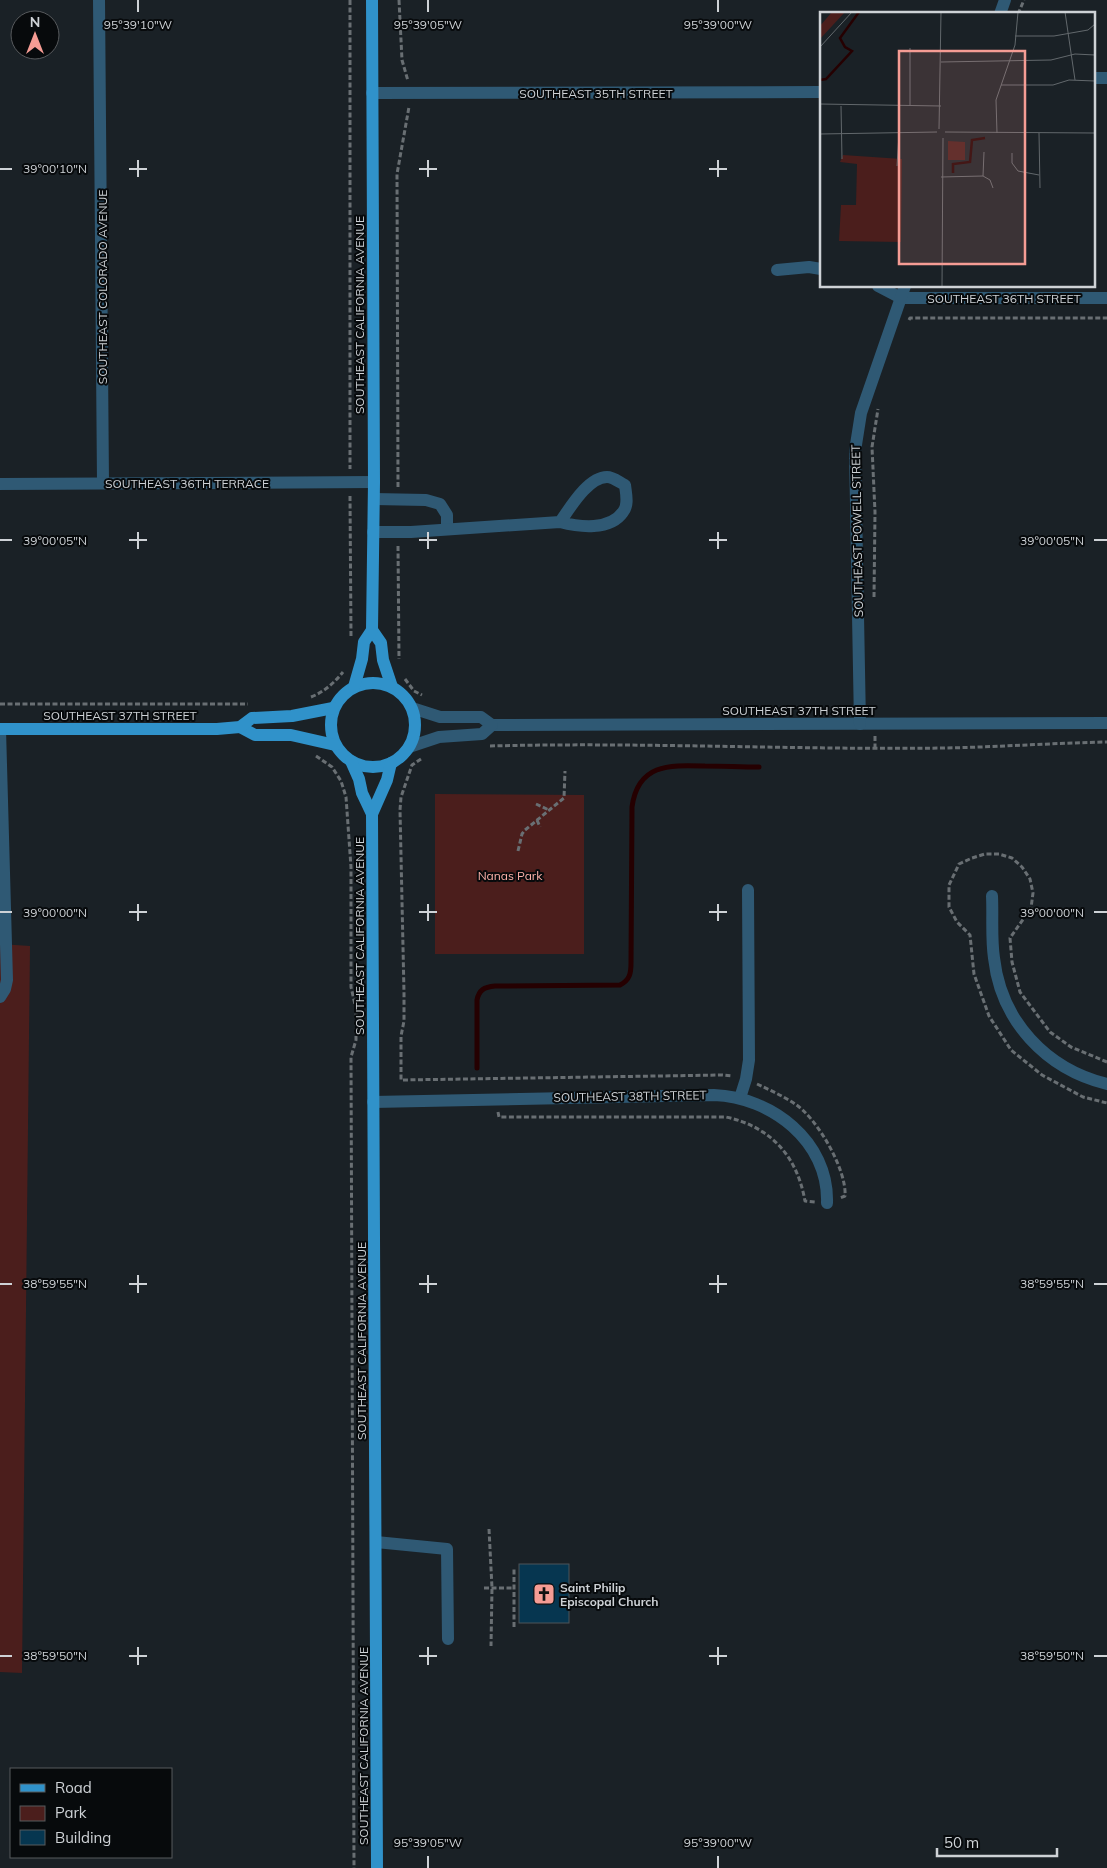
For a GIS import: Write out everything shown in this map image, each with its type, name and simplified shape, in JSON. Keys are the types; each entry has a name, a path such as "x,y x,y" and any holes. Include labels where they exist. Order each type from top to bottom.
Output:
{"main road":[{"name":"SOUTHEAST CALIFORNIA AVENUE","path":"354,686 362,659 364,642 372,630 374,482 372,0"},
{"name":"SOUTHEAST CALIFORNIA AVENUE","path":"372,630 381,643 383,660 392,687"},
{"path":"380,683 392,687 404,696 412,708 415,721 414,734 409,746 401,756 391,763 378,767 364,766 352,761 342,754 335,745 331,727 334,708 346,692 354,686 380,683"},
{"name":"SOUTHEAST 37TH STREET","path":"240,727 252,718 292,716 334,708"},
{"name":"SOUTHEAST 37TH STREET","path":"0,729 205,729 240,727 255,735 291,735 335,745"},
{"name":"SOUTHEAST CALIFORNIA AVENUE","path":"352,761 362,793 372,814"},
{"name":"SOUTHEAST CALIFORNIA AVENUE","path":"377,1868 372,814 391,763"}],"street":[{"name":"SOUTHEAST COLORADO AVENUE","path":"100,0 103,483"},
{"path":"1001,12 1005,0"},
{"path":"1094,78 1107,78"},
{"name":"SOUTHEAST 35TH STREET","path":"372,93 820,92"},
{"path":"777,270 809,267 820,269"},
{"path":"886,288 903,292"},
{"name":"SOUTHEAST 36TH STREET","path":"903,292 1107,298"},
{"name":"SOUTHEAST POWELL STREET","path":"860,724 854,451 861,413 903,292"},
{"path":"373,532 560,522 575,526 609,525 624,512 627,502 625,485 609,477 597,478 581,494 560,522"},
{"name":"SOUTHEAST 36TH TERRACE","path":"0,484 374,482"},
{"path":"374,499 426,500 440,504 447,515 447,529"},
{"name":"SOUTHEAST 37TH STREET","path":"412,708 440,716 480,717 492,725 1107,723"},
{"name":"SOUTHEAST 37TH STREET","path":"409,746 439,737 482,734 492,725"},
{"path":"0,729 6,980 5,989 0,997"},
{"path":"740,1098 749,1060 748,890"},
{"path":"992,896 994,957 998,983 1009,1009 1020,1027 1032,1043 1048,1057 1070,1071 1107,1084"},
{"name":"SOUTHEAST 38TH STREET","path":"373,1102 714,1095 740,1098 774,1111 802,1135 820,1166 826,1184 827,1203"},
{"path":"376,1542 447,1549 448,1639"}],"path":[{"path":"350,0 351,639"},
{"path":"398,500 397,174 410,108 408,77 402,60 399,0"},
{"path":"1019,12 1024,0"},
{"path":"907,327 910,318 1107,318"},
{"path":"874,601 875,512 872,448 879,406"},
{"path":"398,532 399,663"},
{"path":"304,699 320,693 333,683 344,670"},
{"path":"404,677 414,691 428,698"},
{"path":"0,704 252,704"},
{"path":"874,724 875,748"},
{"path":"485,746 588,744 945,748 1107,742"},
{"path":"426,756 412,765 400,804 404,993 404,1021 401,1036 401,1080 722,1074 746,1079 796,1104 828,1142 846,1189 845,1196 827,1203 805,1201 802,1183 789,1157 766,1133 741,1120 726,1117 498,1117 498,1099"},
{"path":"518,852 522,834 564,798 565,771"},
{"path":"346,797 351,867 351,987 356,1009 356,1040 351,1057 354,1868"},
{"path":"536,804 549,810"},
{"path":"537,820 540,827"},
{"path":"1107,1062 1071,1047 1050,1032 1020,992 1012,962 1010,938 1032,908 1030,879 1022,867 1012,858 999,854 978,856 959,864 949,885 949,907 957,922 970,935 974,974 989,1016 1011,1050 1042,1075 1083,1097 1107,1102"},
{"path":"489,1529 492,1588 491,1646"},
{"path":"514,1568 514,1627"},
{"path":"484,1588 514,1588"}],"green space":[{"name":"Nanas Park","path":"435,794 584,795 584,954 435,954"},
{"path":"0,944 30,946 22,1673 0,1672"}],"building":[{"name":"Saint Philip Episcopal Church","path":"519,1564 569,1564 569,1623 519,1623"}],"waterway":[{"path":"477,1068 477,1000 479,994 488,987 620,985 628,978 631,967 632,807 635,793 641,782 649,774 668,767 759,767"}],"place":[{"name":"Saint Philip Episcopal Church","path":"544,1594"}]}
